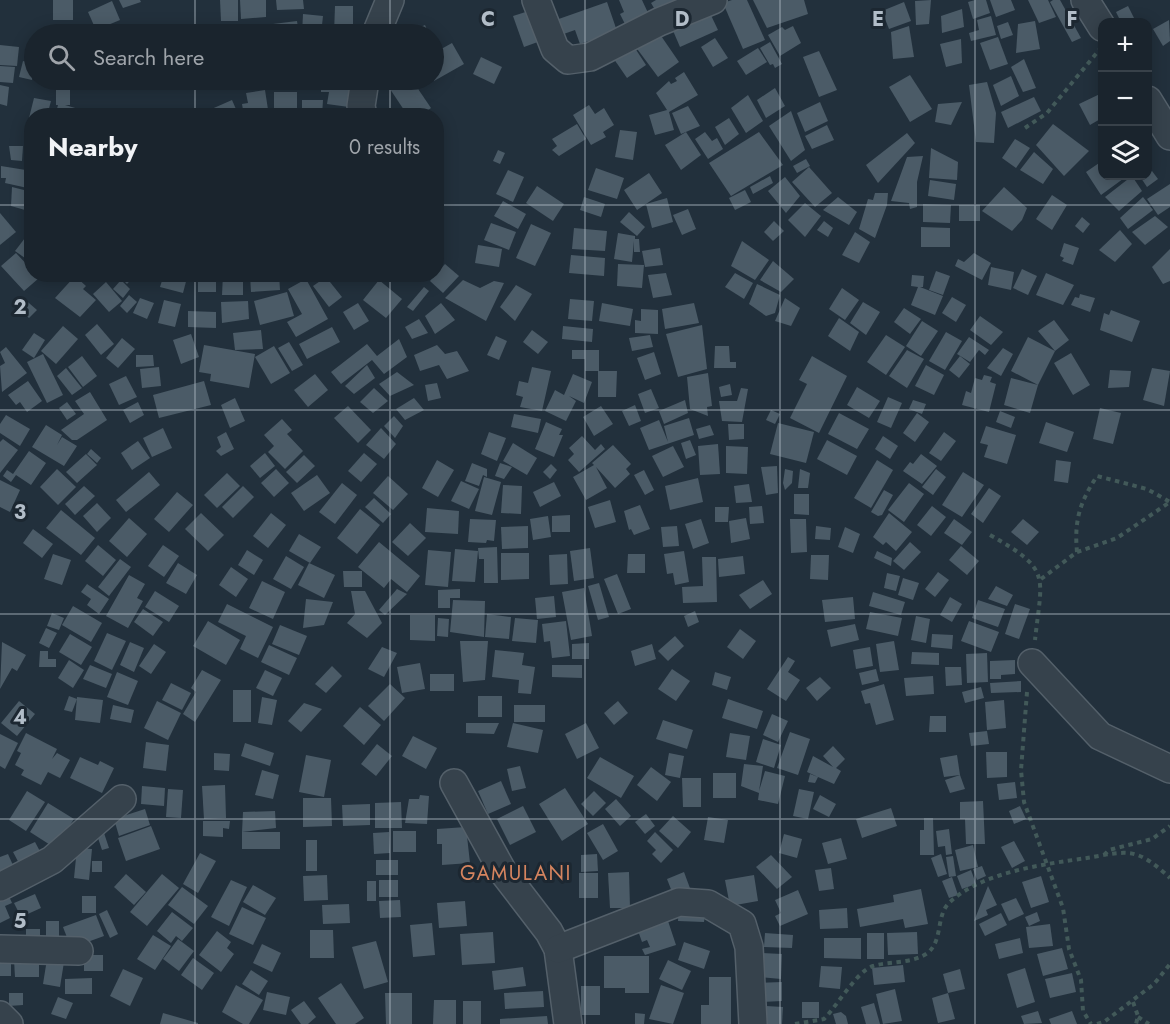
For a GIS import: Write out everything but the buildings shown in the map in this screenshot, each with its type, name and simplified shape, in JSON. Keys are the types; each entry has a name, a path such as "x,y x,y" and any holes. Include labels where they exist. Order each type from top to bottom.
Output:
{"street":[{"path":"380,24 390,0"},
{"path":"536,0 555,49 568,60 590,57 659,22 713,0"},
{"path":"1085,0 1098,21"},
{"path":"361,108 363,90"},
{"path":"1152,106 1170,136"},
{"path":"1032,663 1100,736 1170,768"},
{"path":"454,783 503,872 549,932 558,949 568,1024"},
{"path":"0,887 52,860 122,799"},
{"path":"558,949 679,902 708,904 742,924 749,946 753,1024"},
{"path":"0,949 79,951"},
{"path":"0,1015 9,1024"}],"path":[{"path":"1025,128 1047,113 1098,51"},
{"path":"1041,579 1077,552 1117,538 1170,502 1148,489 1097,476 1082,500 1075,533 1077,552"},
{"path":"990,535 1019,551 1031,561 1041,579 1026,701 1021,770 1024,802 1063,908 1069,949 1081,980 1083,1011 1091,1024"},
{"path":"1104,856 1109,850 1152,840 1170,826"},
{"path":"795,1024 824,1019 859,975 871,967 909,961 925,954 934,946 946,905 952,899 1006,874 1027,866 1128,853 1162,869 1170,878"},
{"path":"1097,1024 1104,1022 1154,984 1170,964"},
{"path":"1132,1002 1140,1021 1149,1024"},
{"path":"1136,1024 1138,1016"}],"district":[{"name":"GAMULANI","path":"516,873"}]}
